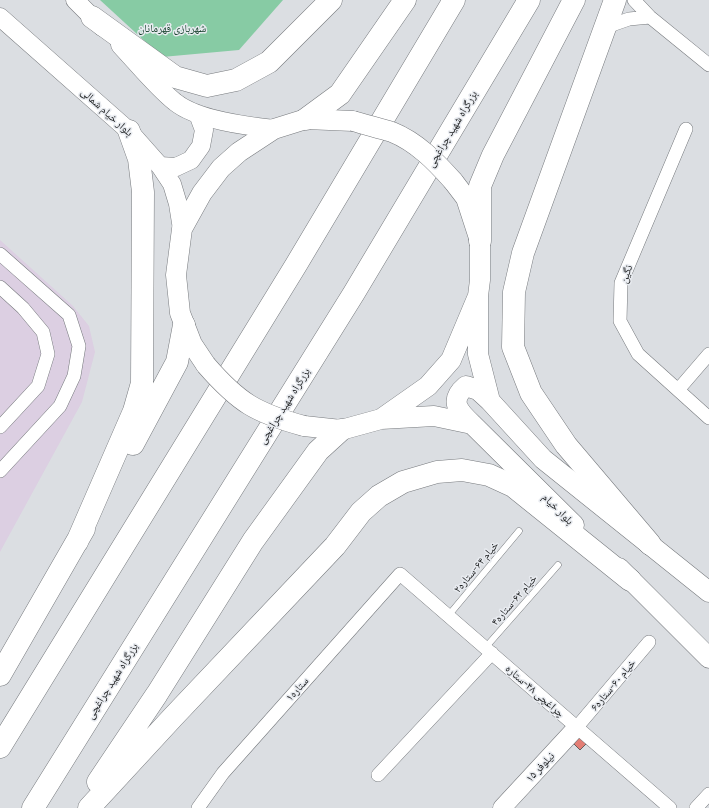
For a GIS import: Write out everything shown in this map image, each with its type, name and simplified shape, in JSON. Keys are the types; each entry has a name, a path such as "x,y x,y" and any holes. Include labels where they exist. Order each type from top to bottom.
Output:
{"highway":[{"path":"92,17 174,77 207,86 236,80 269,62 331,0"},
{"path":"306,120 340,94 405,0"},
{"path":"0,747 292,272 454,0"},
{"name":"بزرگراه شهید چراغچی","path":"33,808 354,293 529,0"},
{"path":"480,241 480,186 492,155 574,0"},
{"path":"615,0 523,253 514,292 513,347 531,393 566,445 650,544"},
{"path":"77,542 134,411 142,383 143,192 140,159 129,131"},
{"path":"0,675 157,402 177,362 184,325"},
{"path":"81,808 157,694 253,541 318,452 341,430"},
{"path":"90,808 172,717 335,546 361,512 379,496 403,482 437,472 462,470 489,475 513,486 630,580"}],"main road":[{"path":"75,0 175,103 198,114 235,124 274,129"},
{"name":"بلوار خیام شمالی","path":"3,23 129,131 160,166 172,184 178,204 182,229"},
{"path":"160,166 176,167 191,160 195,155 201,146 204,130 198,114"},
{"path":"472,424 434,416 380,419 341,430 304,426 274,418 256,410 222,383 206,365 192,344 180,313 176,275 182,229 202,193 221,168 239,152 274,129 306,120 353,121 393,133 413,143 432,158 466,198 480,241 478,354 490,401 543,459 709,592"},
{"path":"380,419 428,386 451,360 478,296"},
{"name":"بلوار خیام","path":"490,401 478,390 466,386 457,398 457,406 459,412 709,658"},
{"path":"0,666 22,635"},
{"name":"نیلوفر ۱۵","path":"502,808 577,727"}],"street":[{"path":"634,0 650,17 709,65"},
{"path":"606,27 629,19 650,17"},
{"name":"نگین","path":"686,129 621,283 620,321 638,354 709,418"},
{"path":"0,254 69,315 79,346 74,376 60,406 0,471"},
{"path":"0,287 23,308 43,332 48,354 38,386 0,427"},
{"path":"678,390 709,354"},
{"name":"چراغچی ۴۸-ستاره","path":"400,574 670,808"},
{"name":"ستاره۱","path":"198,808 228,768 400,574"},
{"path":"0,656 22,635"},
{"name":"خیام ۶۰-ستاره۶","path":"577,727 649,642"},
{"path":"378,775 488,651"},
{"path":"696,808 709,794"}],"lane":[{"name":"خیام ۶۴-ستاره۲","path":"448,616 519,531"},
{"name":"خیام ۶۲-ستاره۴","path":"488,651 558,565"}],"shaded area":[{"path":"0,240 73,306 89,326 95,352 82,402 0,552"}],"green space":[{"name":"شهربازی قهرمانان","path":"100,0 283,0 239,50 162,57"}],"building":[{"path":"579,735 587,743 580,750 572,742"}]}
